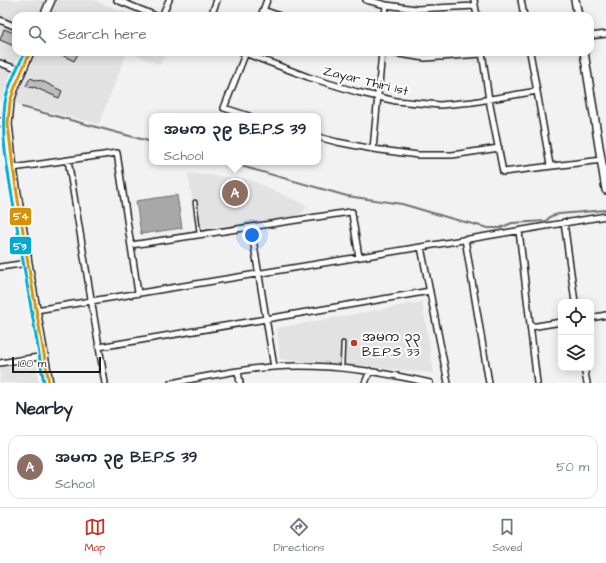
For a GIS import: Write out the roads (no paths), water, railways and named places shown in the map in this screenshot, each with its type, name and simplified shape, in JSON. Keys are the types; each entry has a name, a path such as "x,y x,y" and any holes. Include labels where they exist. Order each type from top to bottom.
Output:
{"street":[{"path":"46,12 51,0"},
{"path":"118,0 146,12"},
{"path":"164,12 168,0"},
{"path":"213,12 218,0"},
{"path":"267,0 263,10 269,12"},
{"path":"366,0 386,5 416,9 475,6"},
{"path":"474,0 476,12"},
{"path":"521,0 523,12"},
{"path":"576,0 578,12"},
{"path":"385,12 386,5"},
{"path":"0,20 12,25"},
{"path":"594,36 606,34"},
{"path":"28,56 10,102 8,124 13,168 28,263 49,383"},
{"path":"240,113 224,108 244,56"},
{"name":"Zayar Thiri 1st","path":"253,56 308,77 357,92 396,101 440,105 489,100 537,91"},
{"path":"373,150 382,56"},
{"path":"412,56 425,58 448,56"},
{"path":"482,56 489,100 504,172 550,165 602,160"},
{"path":"531,56 550,165"},
{"path":"585,56 606,190"},
{"path":"0,63 22,71"},
{"path":"0,122 8,124"},
{"path":"321,138 373,150 418,155 452,156 499,148"},
{"path":"13,168 117,153 138,293"},
{"path":"68,160 105,383"},
{"path":"131,245 352,212 359,257"},
{"path":"36,310 606,216"},
{"path":"564,222 575,299"},
{"path":"251,227 274,367"},
{"path":"519,230 537,383"},
{"path":"465,239 489,383"},
{"path":"421,247 448,383"},
{"path":"0,267 28,263"},
{"path":"99,347 430,291"},
{"path":"594,317 606,315"},
{"path":"531,327 558,322"},
{"path":"0,363 45,356"},
{"path":"171,383 238,371 274,367 307,366 370,371 430,383"},
{"path":"238,371 240,383"},
{"path":"365,383 370,371"},
{"path":"585,371 587,383"}],"lane":[{"path":"195,202 199,235"},
{"path":"342,368 343,343"}],"waterway":[{"path":"22,107 149,141"},
{"path":"238,165 347,196 402,204 488,228 500,228 512,223 546,221 551,216 559,214 606,210"}],"place":[{"name":"အမက ၃၉ B.E.P.S 39","path":"235,193"},
{"name":"အမက ၃၃ B.E.P.S 33","path":"354,343"}]}
